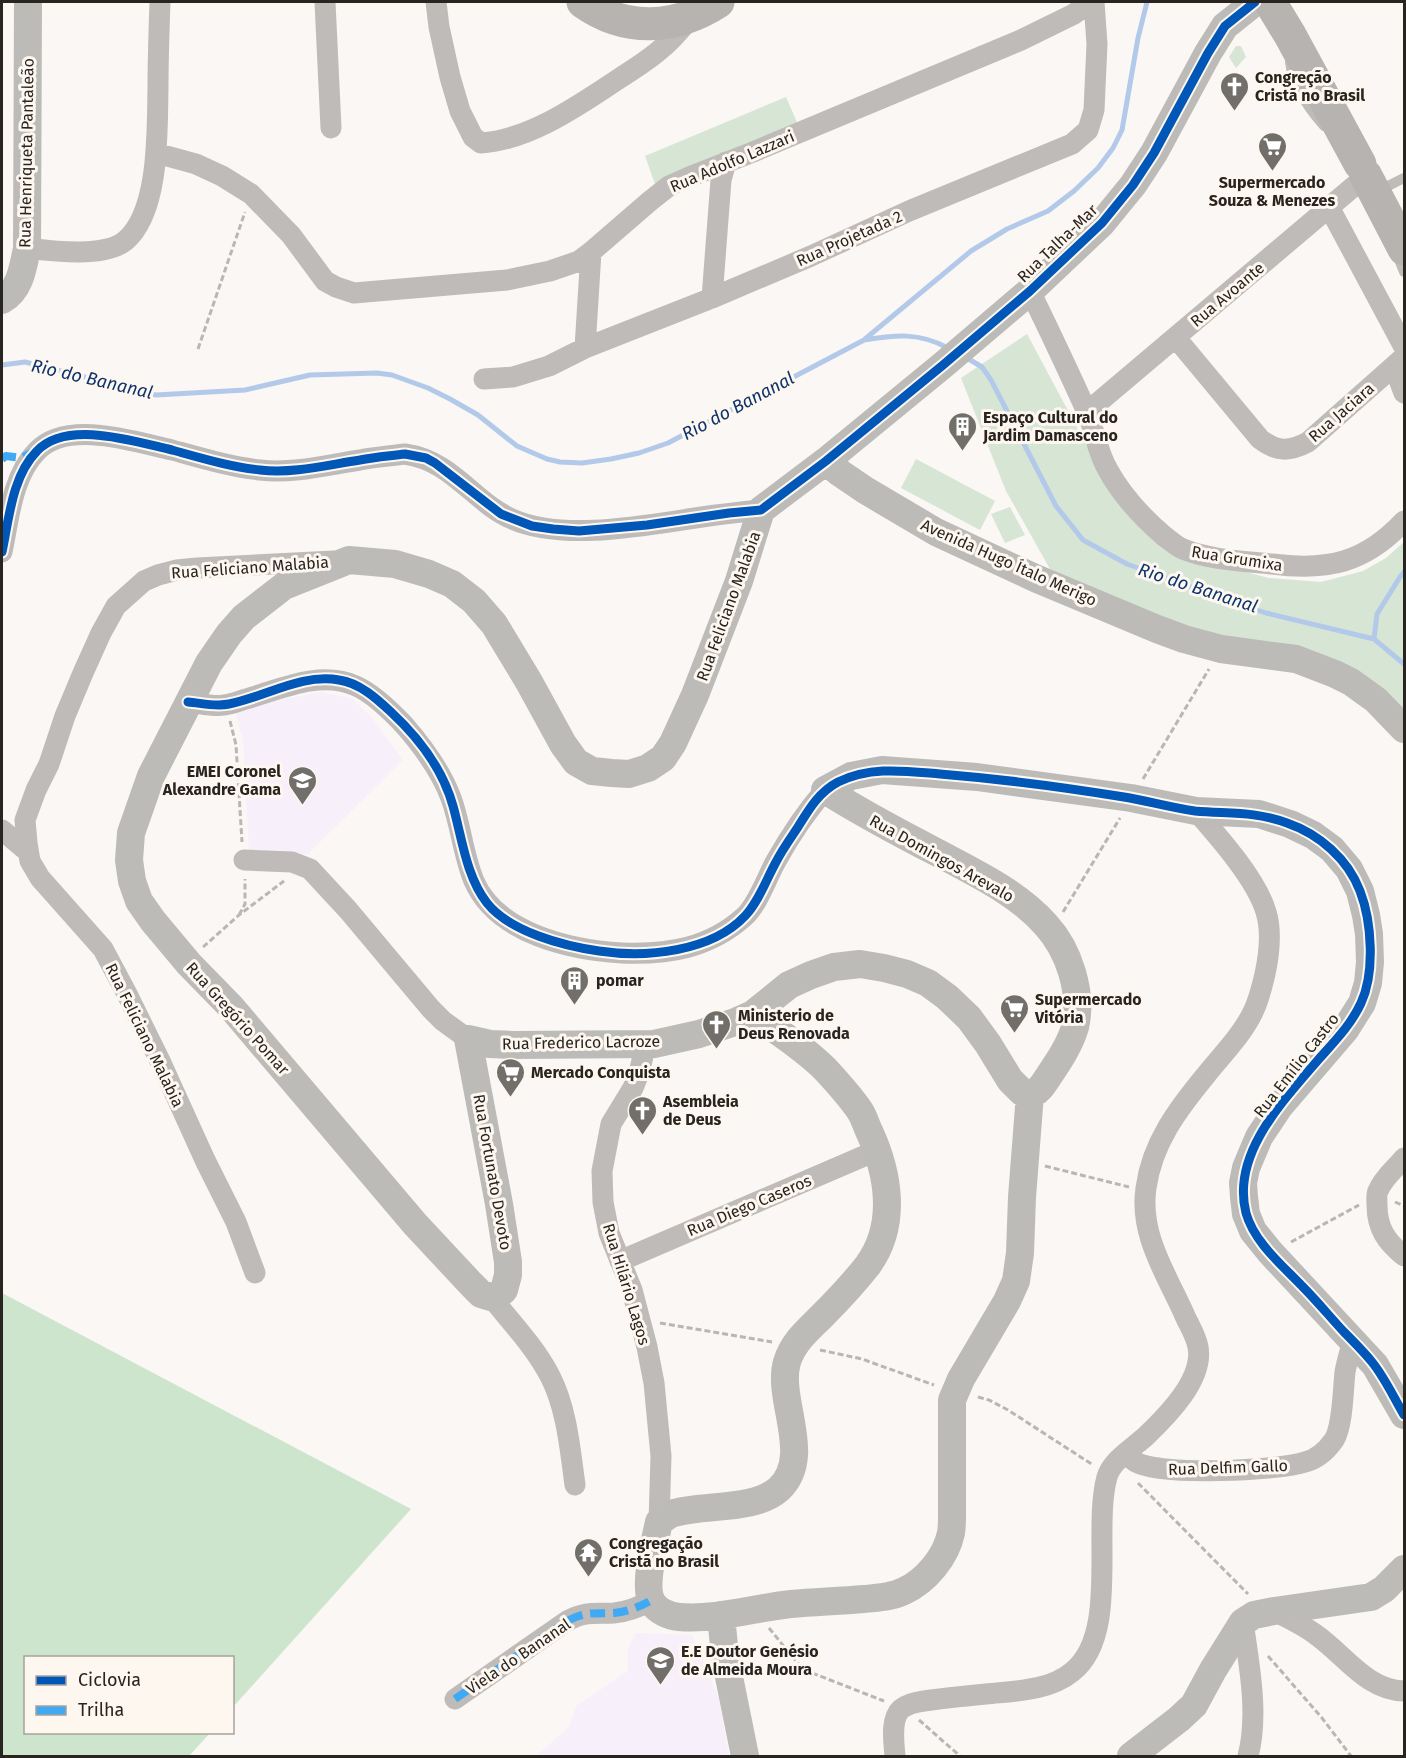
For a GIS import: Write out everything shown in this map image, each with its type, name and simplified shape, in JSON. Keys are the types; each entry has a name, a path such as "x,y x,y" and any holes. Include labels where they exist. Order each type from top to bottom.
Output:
{"main road":[{"path":"583,2 597,11 627,21 649,24 670,23 710,6"},
{"path":"1270,2 1376,177 1399,237"}],"street":[{"name":"Rua Henriqueta Pantaleão","path":"3,299 14,289 23,270 27,248 28,2"},
{"path":"27,248 62,252 105,249 124,242 137,228 147,204 156,153 160,2"},
{"path":"325,2 331,128"},
{"path":"436,2 443,47 460,111 473,137 481,143 509,138 541,125 592,96 663,48 710,6"},
{"name":"Rua Adolfo Lazzari","path":"156,153 196,164 222,176 251,194 291,235 325,281 336,287 354,293 524,277 579,261 669,186 1021,40 1074,14 1092,2"},
{"name":"Rua Projetada 2","path":"484,379 524,375 549,366 585,348 712,298 1072,144 1089,130 1094,110 1097,44 1092,2"},
{"name":"Rua Talha-Mar","path":"826,462 1030,291 1101,224 1133,185 1154,153 1208,53 1225,27 1255,2"},
{"path":"712,298 722,180 726,162"},
{"name":"Rua Avoante","path":"1087,412 1329,207 1376,177"},
{"path":"1329,207 1404,347"},
{"path":"585,348 591,252"},
{"name":"Rua Grumixa","path":"1030,291 1087,412 1108,471 1143,517 1180,548 1212,557 1291,567 1318,566 1334,564 1362,555 1392,535 1404,521"},
{"name":"Rua Jaciara","path":"1176,338 1260,439 1269,446 1283,450 1296,448 1308,442 1399,362"},
{"path":"1399,362 1404,393"},
{"path":"2,552 16,487 34,453 59,438 87,434 120,438 225,464 261,470 297,470 405,454 416,456 435,463 501,514 532,526 579,531 761,510 826,462"},
{"name":"Avenida Hugo Ítalo Merigo","path":"826,462 865,490 936,532 1035,578 1184,639 1221,649 1296,659 1335,674 1351,682 1376,700 1404,729"},
{"name":"Rua Feliciano Malabia","path":"255,1273 236,1222 161,1063 103,949 40,878 27,851 25,820 87,663 116,606 144,581 177,570 204,567 350,560 395,564 429,574 452,584 474,602 494,624 563,744 576,762 592,771 629,774 648,768 663,758 673,743 695,695 732,601 761,510"},
{"name":"Rua Gregório Pomar","path":"350,560 284,586 244,617 209,663 151,776 139,807 130,833 129,860 132,881 139,901 189,964 231,1007 416,1224 481,1294 491,1297 528,1343 551,1378 561,1406 570,1443 575,1485"},
{"path":"188,702 223,706 304,681 339,680 358,686 396,716 420,743 440,773 451,800 474,882 490,906 508,922 536,935 563,944 600,951 635,953 668,951 705,943 721,935 747,914 810,807 825,790"},
{"name":"Rua Emílio Castro","path":"825,790 851,776 873,771 894,770 977,777 1085,791 1196,811 1259,814 1290,824 1313,835 1332,849 1349,869 1360,891 1366,915 1370,962 1368,983 1362,1003 1345,1030 1279,1107 1259,1137 1246,1168 1243,1184 1246,1214 1253,1231 1270,1252 1375,1365 1404,1415"},
{"name":"Rua Domingos Arevalo","path":"825,790 860,812 980,876 1026,907 1047,926 1072,972 1077,1014 1069,1043 1042,1086 1030,1094"},
{"path":"895,1756 895,1723 901,1709 924,1701 1038,1688 1060,1680 1074,1671 1086,1656 1093,1644 1098,1621 1101,1593 1101,1532 1116,1463 1146,1436 1191,1383 1198,1360 1198,1346 1169,1279 1154,1251 1146,1219 1145,1190 1152,1159 1161,1136 1190,1094 1240,1034 1253,1012 1262,990 1269,940 1267,915 1261,897 1219,837 1196,811"},
{"path":"2,830 27,851"},
{"path":"244,860 292,862 305,866"},
{"name":"Rua Frederico Lacroze","path":"305,866 348,910 431,1009 468,1039 490,1044 513,1045 654,1044 699,1034 735,1022 753,1014 789,985 834,967 860,964 907,974 928,983 947,997 969,1018 1010,1080 1022,1092 1030,1094"},
{"path":"658,1522 672,1513 755,1502 770,1496 788,1479 792,1468 793,1432 784,1378 787,1361 794,1346 869,1264 885,1229 887,1191 878,1150 861,1113 831,1076 803,1051 753,1014"},
{"name":"Rua Fortunato Devoto","path":"468,1039 508,1262 508,1275 504,1290 491,1297"},
{"name":"Rua Hilário Lagos","path":"646,1044 644,1061 633,1088 611,1124 602,1171 603,1202 609,1233 632,1290 654,1383 659,1427 661,1476 658,1522 650,1567 650,1601"},
{"path":"650,1601 668,1615 687,1617 721,1615 790,1604 882,1598 902,1592 927,1575 945,1550 951,1533 951,1418 954,1391 1007,1301 1016,1281 1020,1253 1030,1094"},
{"name":"Rua Diego Caseros","path":"620,1261 878,1150"},
{"path":"1404,1158 1382,1183 1377,1193 1377,1215 1382,1232 1404,1256"},
{"name":"Rua Delfim Gallo","path":"1116,1463 1136,1463 1165,1470 1245,1469 1288,1466 1307,1462 1326,1450 1335,1438 1343,1397 1347,1358 1353,1341"},
{"path":"1131,1756 1194,1705 1243,1622 1254,1615 1274,1611 1371,1597 1384,1589 1404,1569"},
{"name":"Viela do Bananal","path":"455,1699 573,1618 592,1612 615,1613 631,1610 650,1601"},
{"path":"1274,1611 1317,1634 1344,1660 1374,1683 1396,1691 1404,1691"},
{"path":"721,1615 725,1657 745,1756"},
{"path":"1243,1622 1253,1715 1252,1743 1248,1756"}],"lane":[{"path":"1399,237 1392,240 1404,272"}],"path":[{"path":"198,349 251,194"},
{"path":"223,706 233,729 236,745 245,904 239,915"},
{"path":"189,964 203,946 239,915 305,866"},
{"path":"1024,1163 1042,1165 1145,1190"},
{"path":"1270,1252 1377,1193 1404,1206"},
{"path":"640,1322 678,1326 862,1359 995,1403 1116,1463 1249,1595 1274,1611"},
{"path":"754,1610 789,1654 807,1671 870,1695 912,1715 960,1756"},
{"path":"1267,1656 1322,1718 1351,1756"}],"shaded area":[{"name":"EMEI Coronel Alexandre Gama","path":"321,692 353,699 373,719 403,760 308,854 249,850 243,741 236,713 265,703"},
{"name":"E.E Doutor Genésio de Almeida Moura","path":"635,1633 692,1635 719,1699 729,1756 536,1756 569,1727 576,1706 628,1671 627,1652"}],"green space":[{"path":"1236,46 1241,46 1246,57 1236,68 1229,57"},
{"path":"786,97 800,129 656,187 645,156"},
{"path":"1027,334 1103,476 1129,516 1180,546 1226,567 1269,578 1321,582 1363,571 1386,558 1404,542 1404,737 1338,670 1217,638 1139,611 1050,569 1006,491 961,378"},
{"path":"916,459 995,501 980,530 901,488"},
{"path":"1010,507 1025,535 1005,543 991,514"},
{"path":"2,1293 411,1509 234,1706 234,1656 24,1656 24,1734 209,1734 189,1756 2,1756"}],"waterway":[{"path":"865,339 971,251 1007,229 1048,211 1098,168 1113,148 1122,130 1138,38 1147,2"},
{"name":"Rio do Bananal","path":"2,365 25,362 156,395 245,390 310,375 377,373 392,375 450,399 478,415 517,446 547,459 582,463 639,453 668,443 864,340 907,336 927,339 948,348"},
{"name":"Rio do Bananal","path":"967,358 982,367 991,380 1056,506 1083,540 1127,564 1224,599 1266,613 1374,639 1404,664"},
{"path":"1374,639 1377,614 1404,572"}],"marked path":[{"path":"2,459 6,456 22,458 33,452"},
{"path":"455,1699 567,1621 585,1614 624,1612 650,1601"}],"cycle path":[{"path":"2,552 13,498 29,461 50,441 66,436 83,435 121,438 249,469 272,471 310,468 405,454 426,458 501,514 532,526 553,529 579,531 647,525 761,510 826,461 943,365 1030,291 1102,223 1133,185 1154,153 1225,26 1255,2"},
{"path":"188,702 224,705 297,683 325,679 354,684 368,692 401,722 429,755 436,767 449,793 469,869 487,903 497,913 523,930 554,941 599,951 637,954 677,950 714,938 731,928 745,916 754,904 781,853 806,814 825,791 850,777 875,772 914,772 986,778 1124,797 1195,811 1263,816 1287,823 1310,834 1340,858 1355,879 1360,891 1369,932 1368,977 1361,1003 1352,1019 1276,1111 1253,1149 1246,1170 1243,1191 1246,1213 1255,1234 1262,1243 1372,1362 1404,1415"}],"place":[{"name":"Congreção Cristã no Brasil","path":"1234,112"},
{"name":"Supermercado Souza & Menezes","path":"1272,172"},
{"name":"Espaço Cultural do Jardim Damasceno","path":"962,452"},
{"name":"EMEI Coronel Alexandre Gama","path":"302,806"},
{"name":"pomar","path":"575,1006"},
{"name":"Supermercado Vitória","path":"1014,1034"},
{"name":"Ministerio de Deus Renovada","path":"717,1050"},
{"name":"Mercado Conquista","path":"510,1098"},
{"name":"Asembleia de Deus","path":"642,1136"},
{"name":"Congregação Cristã no Brasil","path":"588,1578"},
{"name":"E.E Doutor Genésio de Almeida Moura","path":"660,1686"}]}
